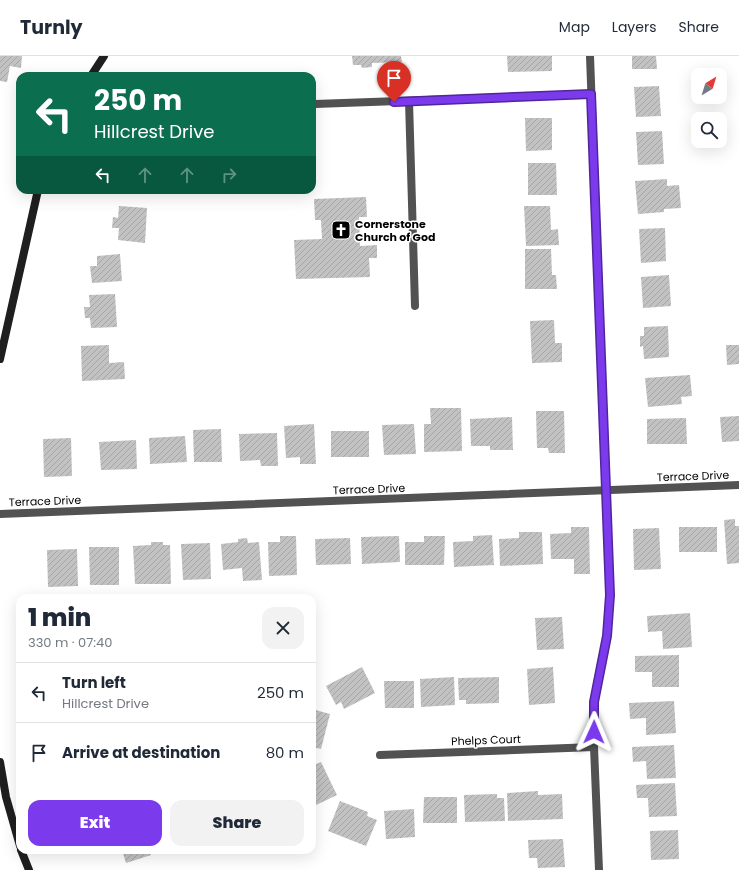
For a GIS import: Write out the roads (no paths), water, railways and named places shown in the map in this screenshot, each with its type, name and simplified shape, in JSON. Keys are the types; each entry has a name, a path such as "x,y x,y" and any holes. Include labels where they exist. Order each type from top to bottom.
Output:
{"main road":[{"path":"94,72 104,56"},
{"path":"0,359 37,194"},
{"path":"0,762 6,797 16,832"},
{"path":"23,854 29,870"}],"street":[{"path":"590,56 610,595 607,636 594,702 594,747 599,870"},
{"path":"316,104 591,94"},
{"path":"409,101 415,306"},
{"name":"Terrace Drive","path":"0,514 739,485"},
{"name":"Phelps Court","path":"380,755 594,747"}],"place":[{"name":"Cornerstone Church of God","path":"341,230"}]}
